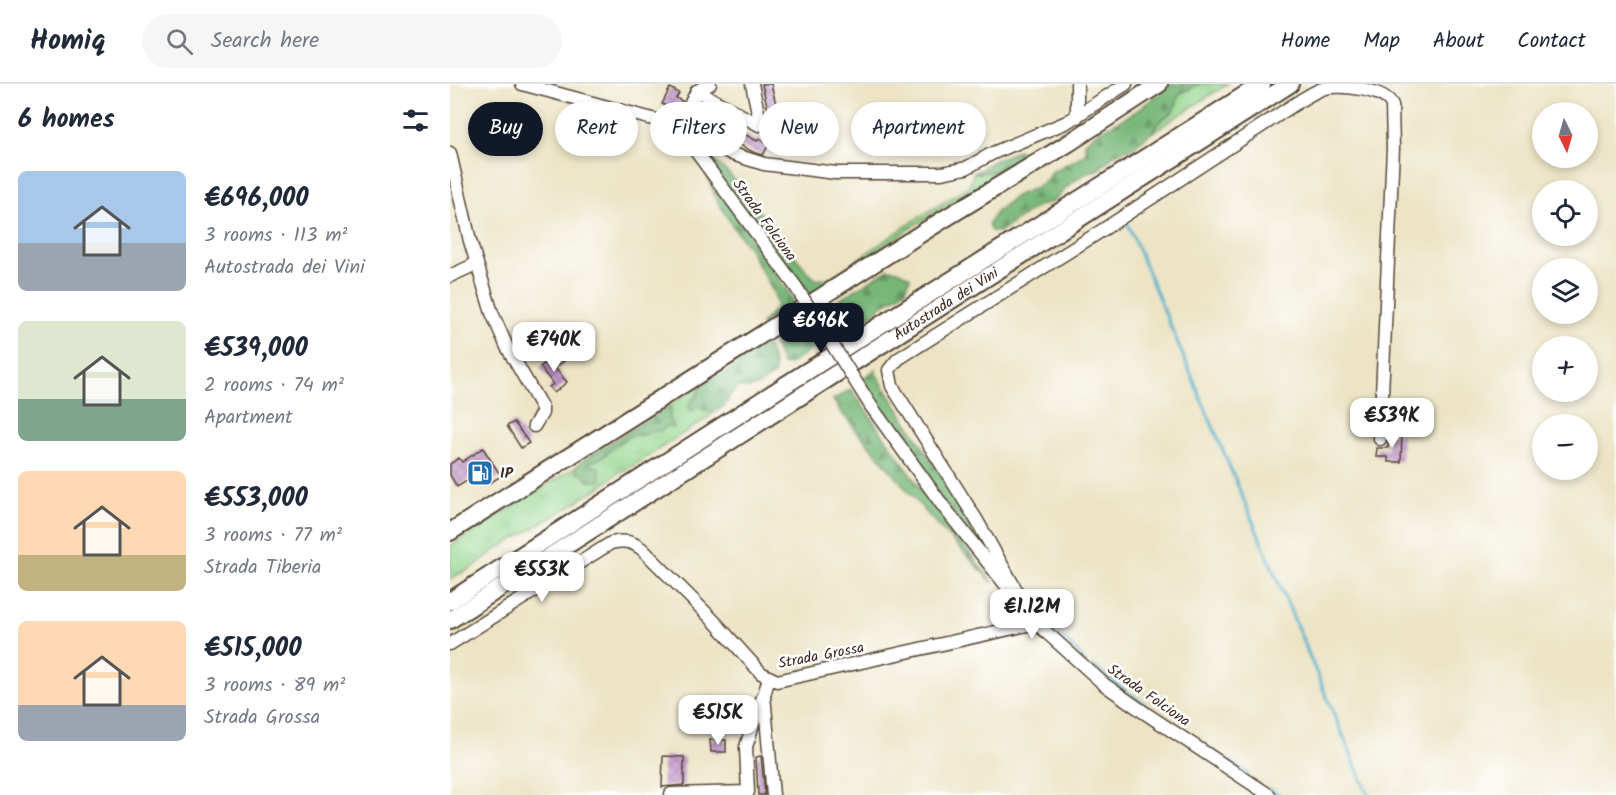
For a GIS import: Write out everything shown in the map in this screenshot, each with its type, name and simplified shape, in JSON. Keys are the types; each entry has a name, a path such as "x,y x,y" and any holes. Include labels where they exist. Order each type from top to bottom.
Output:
{"highway":[{"path":"450,532 944,219 1070,143 1159,84"},
{"name":"Autostrada dei Vini","path":"450,601 787,384 1262,84"},
{"name":"Autostrada dei Vini","path":"450,620 1290,84"}],"street":[{"name":"Strada Folciona","path":"522,84 650,118"},
{"path":"691,102 697,91 710,84"},
{"path":"697,91 759,125 752,84"},
{"path":"1077,84 1077,117"},
{"name":"Strada Folciona","path":"738,156 764,164 836,173 923,174 956,171 1077,117 1126,84"},
{"path":"1020,604 1016,590 976,519 892,386 889,370 891,365 1313,92 1327,87 1374,92 1389,100 1392,105 1393,148 1380,439"},
{"path":"450,153 476,264 498,330 542,408 542,413 534,426"},
{"name":"Strada Folciona","path":"699,156 796,287 871,406 943,506 1036,623 1106,685 1267,794"},
{"path":"450,276 476,264"},
{"name":"Strada Grossa","path":"450,644 611,543 629,541 642,549 714,621 761,673 777,681 1036,623"},
{"path":"672,794 748,792 746,747 769,678"},
{"path":"764,695 773,795"}],"green space":[{"path":"1173,84 1200,84 1179,94 1173,112 1163,118 1151,133 1133,147 1115,154 1099,169 1085,174 1069,185 1054,201 1038,206 999,232 991,231 988,224 997,211 1016,196 1035,188 1047,179 1051,172 1082,156 1087,151 1084,144 1089,139 1135,112"},
{"path":"1200,84 1228,84 1151,133 1163,118 1170,115 1179,94"},
{"path":"1083,121 1026,160 1008,164 1003,170 976,173 991,162 1019,150 1021,158 1030,156 1031,150 1028,147"},
{"path":"705,156 709,156 729,174 815,279 830,277 855,261 867,257 810,295"},
{"path":"1026,160 915,225 865,259 866,257 858,259 967,188 971,183 973,172 1002,171 1007,164"},
{"path":"706,173 797,304 761,326 777,307 774,293 747,245 716,199"},
{"path":"888,269 898,270 910,277 906,290 880,307 875,313 832,333 819,313"},
{"path":"805,322 817,337 818,345 788,365 782,364 773,342 799,323"},
{"path":"763,346 768,347 775,374 759,385 749,388 738,387 730,395 725,405 713,413 697,407 689,411 691,400 697,397 700,388 708,380 727,372"},
{"path":"876,369 876,374 962,508 1000,575 928,480 862,379"},
{"path":"700,385 702,386 691,400 689,408 691,412 697,407 713,413 710,416 618,473 563,511 450,579 450,546 577,466 576,472 584,474 587,480 600,479 599,468 589,466 589,463 604,456 623,439 635,434 643,435 654,430 660,431 673,425 669,420 671,408 664,409"},
{"path":"851,389 918,485 993,583 930,517 842,413 833,400"},
{"path":"671,408 669,420 674,428 667,426 660,431 629,437 616,444 602,457 589,463 589,466 599,468 600,479 591,482 584,474 576,471 582,461 660,411"}],"building":[{"path":"762,84 771,84 776,102 766,102"},
{"path":"670,88 679,93 676,98 682,101 682,102 663,102"},
{"path":"747,136 757,141 759,138 759,154 747,149"},
{"path":"559,353 564,361 555,368 567,382 554,393 549,387 553,384 540,367"},
{"path":"514,422 529,443 521,448 507,426"},
{"path":"1388,434 1402,434 1401,462 1388,462 1388,457 1376,457 1377,448 1388,448"},
{"path":"483,448 501,476 490,483 483,471 457,487 450,475 450,464 459,458 462,462"},
{"path":"710,740 726,740 726,752 711,752"},
{"path":"663,756 684,757 684,785 662,787"},
{"path":"761,756 765,795 758,795 756,757"}],"waterway":[{"path":"1128,225 1368,795"},
{"path":"1023,590 1047,622 1083,658"},
{"path":"1093,666 1131,695 1248,774"},
{"path":"1270,789 1279,795"}],"place":[{"name":"IP","path":"480,473"}]}
